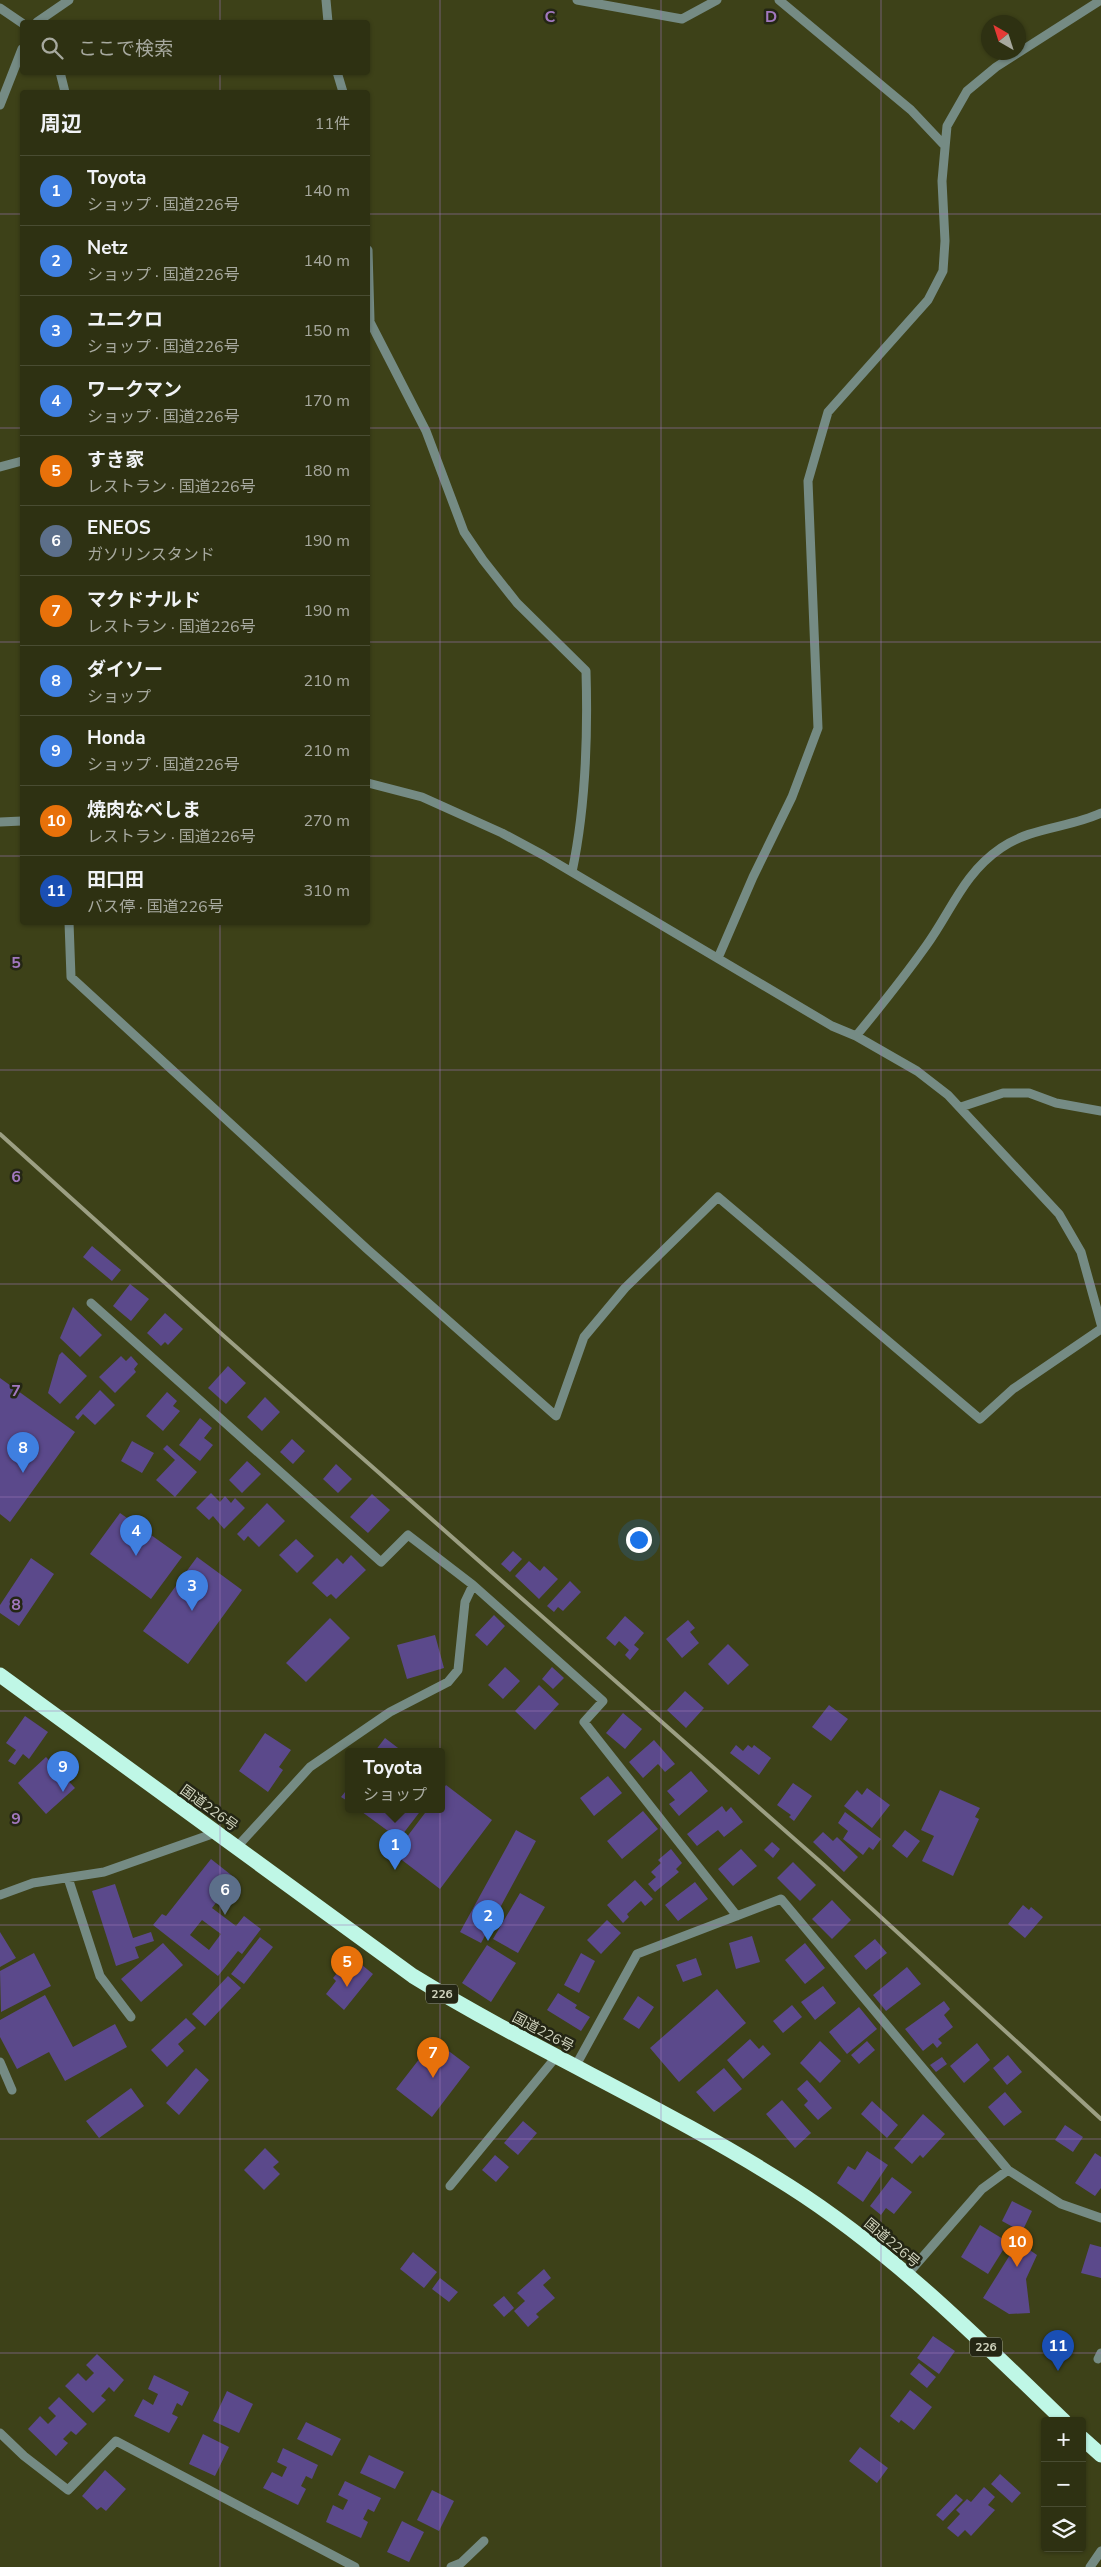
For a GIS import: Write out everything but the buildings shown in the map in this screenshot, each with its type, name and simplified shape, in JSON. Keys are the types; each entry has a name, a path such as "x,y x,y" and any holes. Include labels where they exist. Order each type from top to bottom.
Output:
{"highway":[{"name":"国道226号","path":"0,1675 413,1976 478,2016 685,2123 789,2186 846,2226 906,2276 982,2342 1060,2417"},
{"path":"1086,2442 1101,2455"}],"street":[{"path":"40,20 69,0"},
{"path":"326,0 328,20"},
{"path":"578,0 682,19 717,0"},
{"path":"779,0 911,110 945,146"},
{"path":"718,958 753,877 792,797 818,728 808,481 828,412 928,300 943,271 945,241 942,181 945,146 948,126 967,91 996,67 1100,0"},
{"path":"0,8 20,22"},
{"path":"0,105 20,54"},
{"path":"61,75 64,90"},
{"path":"338,75 342,90"},
{"path":"370,321 426,431 464,532 517,603 586,671 587,716 584,789 572,872"},
{"path":"0,467 20,462"},
{"path":"370,784 422,797 502,833 572,872 832,1026 856,1036 917,1071 961,1107 1059,1214 1081,1252 1101,1324"},
{"path":"856,1036 927,945 962,886 978,867 1002,847 1033,832 1083,822 1101,813"},
{"path":"0,822 20,821"},
{"path":"69,925 71,977 367,1249 556,1416 584,1337 625,1288 718,1197 980,1419 1013,1389 1101,1329"},
{"path":"961,1107 1002,1093 1029,1093 1056,1103 1101,1111"},
{"path":"91,1303 381,1562 408,1535 473,1585 603,1701 584,1722 737,1916"},
{"path":"236,1848 310,1767 390,1712 448,1682 458,1670 466,1602 473,1585"},
{"path":"0,1895 33,1883 104,1872 215,1833"},
{"path":"68,1878 100,1976 131,2018"},
{"path":"575,2067 637,1954 781,1899 1008,2170 1061,2204 1101,2218"},
{"path":"450,2186 556,2057"},
{"path":"0,2062 12,2090"},
{"path":"906,2276 982,2190 1008,2170"},
{"path":"0,2433 24,2456 68,2490 116,2442 355,2567"},
{"path":"451,2567 461,2562 484,2541"},
{"path":"1090,2567 1101,2552"}],"railway":[{"path":"0,1134 225,1337 824,1865 1101,2119"}],"place":[{"name":"ダイソー","path":"23,1473"},
{"name":"ワークマン","path":"136,1556"},
{"name":"ユニクロ","path":"192,1611"},
{"name":"Honda","path":"63,1792"},
{"name":"Toyota","path":"395,1870"},
{"name":"ENEOS","path":"225,1915"},
{"name":"Netz","path":"488,1941"},
{"name":"すき家","path":"347,1987"},
{"name":"マクドナルド","path":"433,2078"},
{"name":"焼肉なべしま","path":"1017,2267"},
{"name":"田口田","path":"1058,2371"}]}
